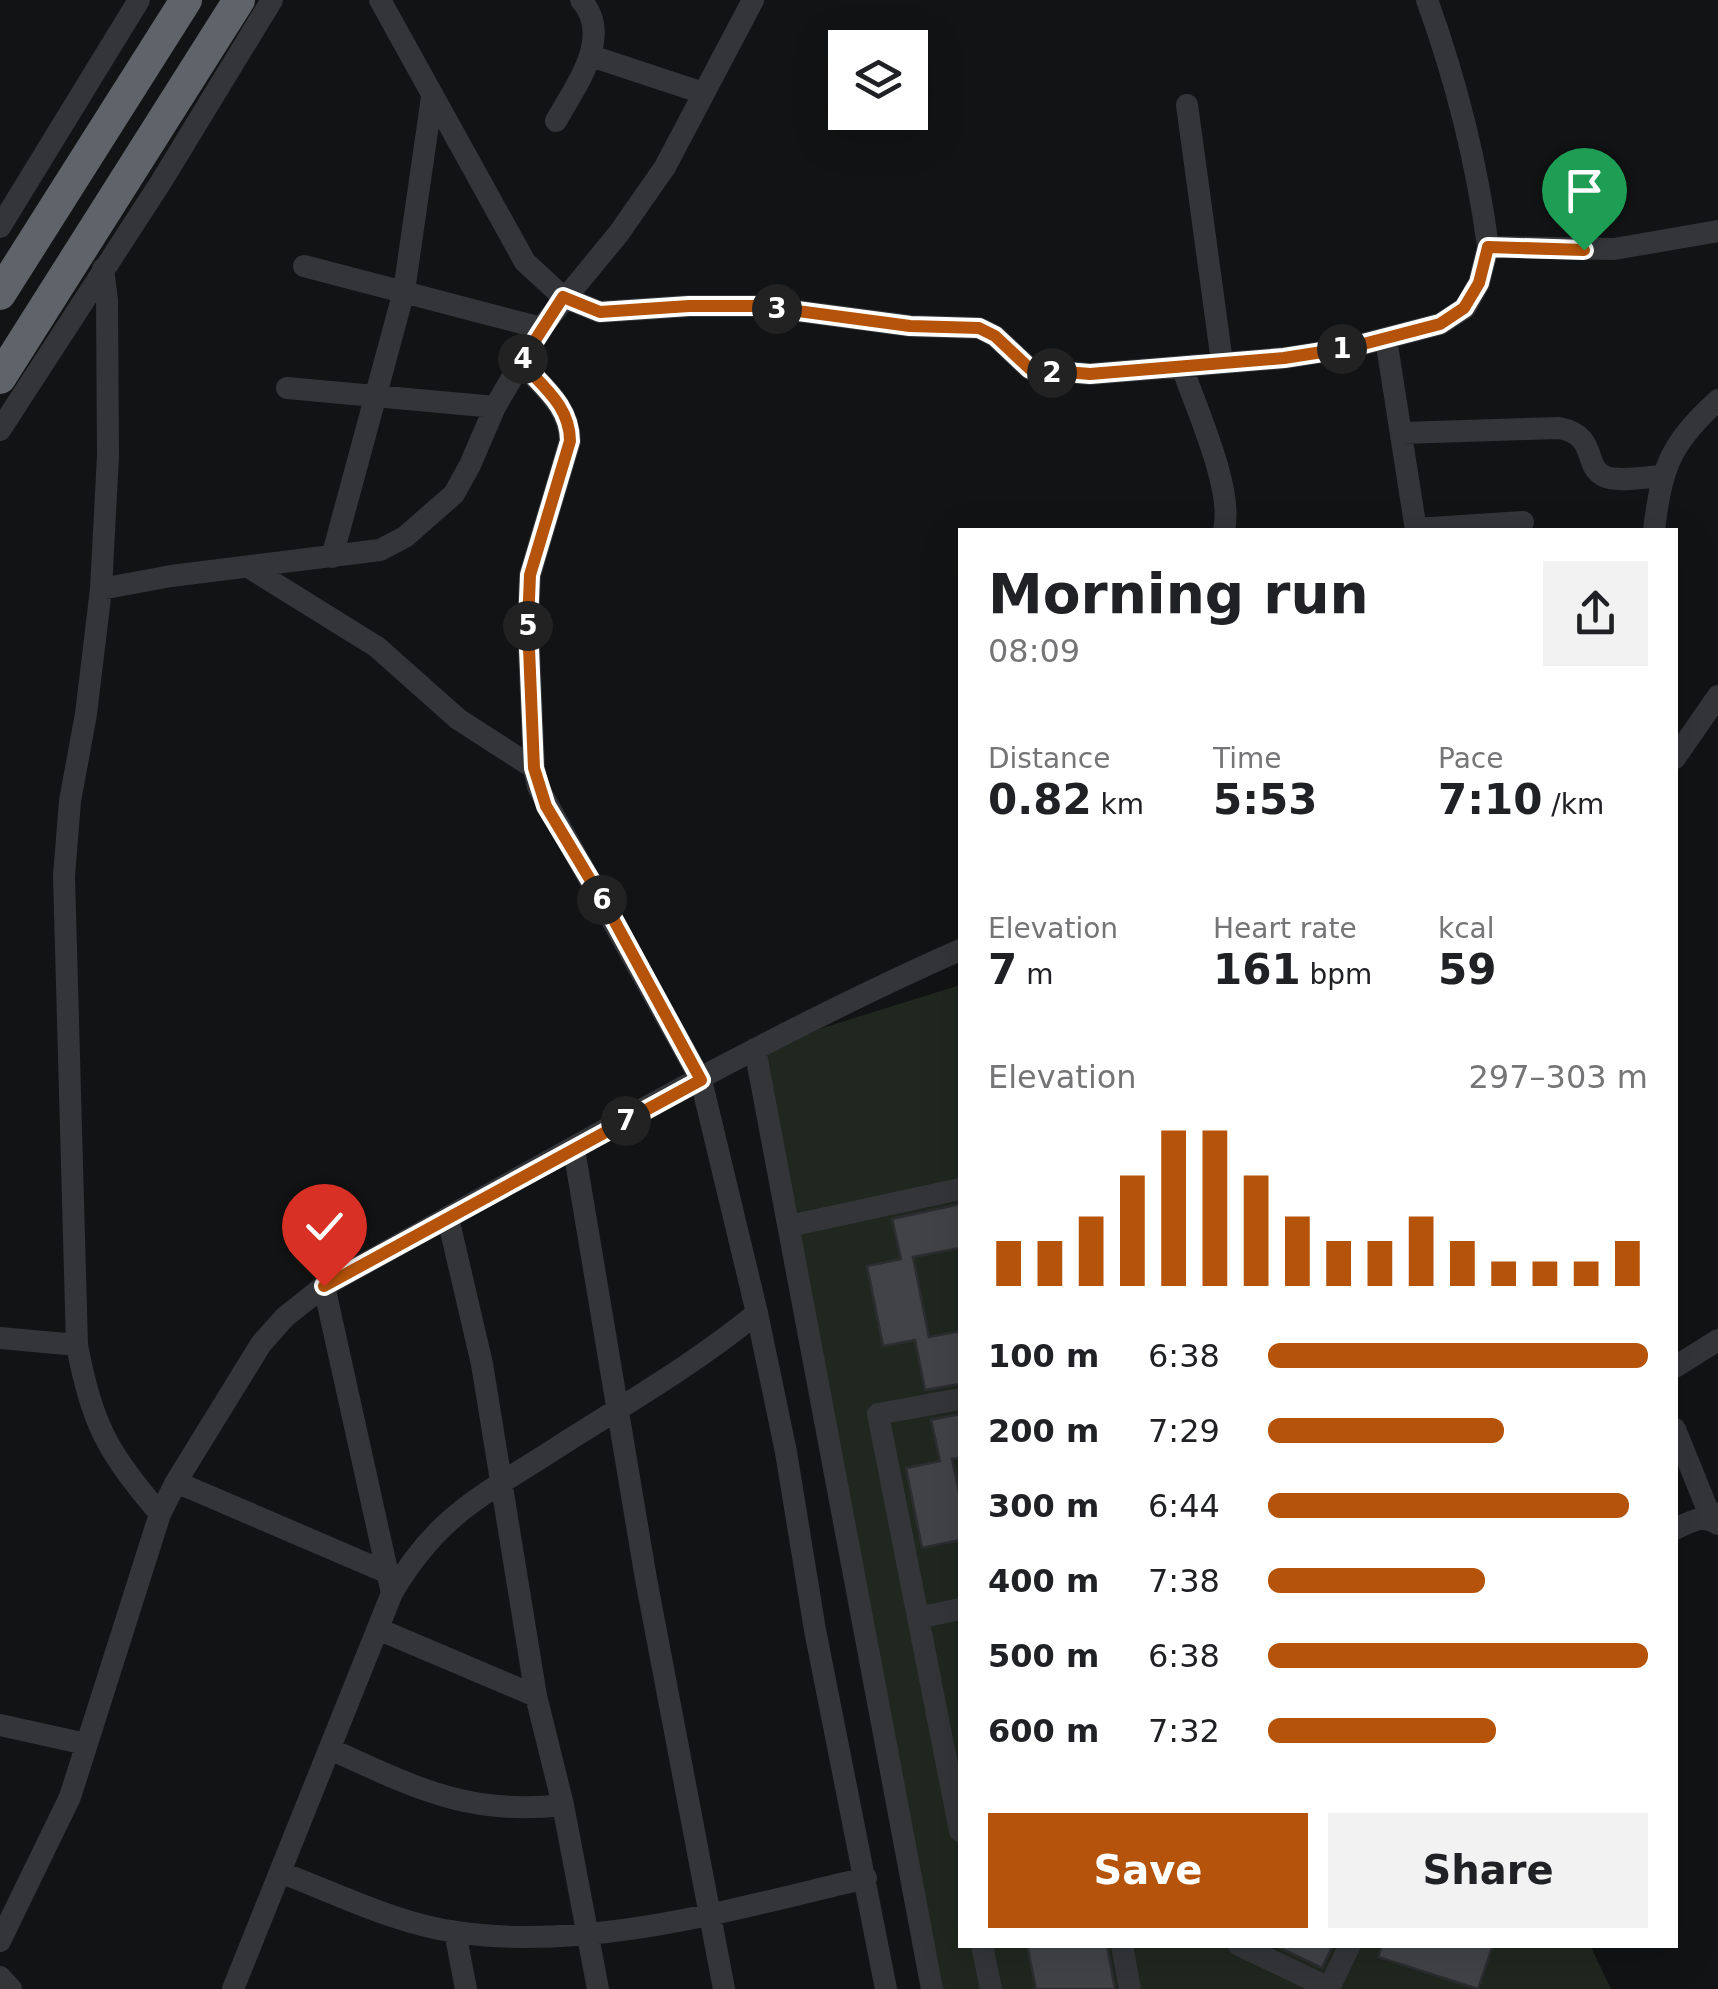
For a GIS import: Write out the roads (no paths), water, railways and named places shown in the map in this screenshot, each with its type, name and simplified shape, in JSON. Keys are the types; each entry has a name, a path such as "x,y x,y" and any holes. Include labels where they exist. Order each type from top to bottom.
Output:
{"highway":[{"path":"0,294 186,0"},
{"path":"0,378 240,0"}],"street":[{"path":"0,227 8,195 139,0"},
{"path":"0,430 272,0"},
{"path":"380,0 516,248 538,276 563,297 600,312 760,306 910,326 979,328 995,336 1030,369 1090,374 1284,358 1386,340 1440,324 1464,308 1479,283 1488,247 1483,208 1447,55 1427,0"},
{"path":"556,121 591,56 595,37 593,18 581,0"},
{"path":"100,589 170,576 380,550 426,521 454,494 540,328 654,184 753,0"},
{"path":"591,56 703,93"},
{"path":"332,557 404,291 432,97"},
{"path":"1187,104 1222,362"},
{"path":"1488,247 1614,249 1718,231"},
{"path":"304,266 540,328"},
{"path":"103,269 108,300 108,456 100,589 86,714 70,801 64,876 77,1345 86,1397 103,1438 160,1514"},
{"path":"1386,340 1416,528"},
{"path":"521,362 566,412 570,427 570,441 530,575 528,624 534,768 546,806 609,911 701,1080 786,1452 815,1630 886,1989"},
{"path":"1182,367 1225,493 1228,515 1225,528"},
{"path":"288,388 496,407"},
{"path":"1654,528 1662,476 1676,443 1718,400"},
{"path":"1402,433 1559,428 1575,431 1584,439 1592,461 1608,478 1662,476"},
{"path":"1431,528 1523,522"},
{"path":"250,568 377,648 458,719 534,768"},
{"path":"1678,754 1718,696"},
{"path":"0,1942 8,1908 70,1796 160,1514 260,1344 285,1316 324,1286 755,1049 958,951"},
{"path":"755,1049 932,1989"},
{"path":"574,1148 656,1634 724,1989"},
{"path":"789,1226 958,1188"},
{"path":"448,1218 482,1364 536,1696 563,1805 598,1989"},
{"path":"233,1989 378,1629 390,1583 324,1286"},
{"path":"390,1583 450,1517 728,1337 757,1313"},
{"path":"0,1338 77,1345"},
{"path":"1678,1365 1718,1340"},
{"path":"958,1399 878,1414 918,1618 954,1767 958,1810"},
{"path":"1678,1436 1716,1519 1700,1518 1678,1528"},
{"path":"176,1482 390,1583"},
{"path":"918,1618 958,1608"},
{"path":"378,1629 536,1696"},
{"path":"0,1724 86,1744"},
{"path":"330,1749 419,1789 459,1802 497,1808 563,1805"},
{"path":"282,1873 400,1917 454,1932 514,1937 588,1934 712,1913 866,1878"},
{"path":"454,1932 466,1989"},
{"path":"983,1948 991,1989"},
{"path":"1123,1948 1130,1989"},
{"path":"1244,1948 1329,1988 1349,1948"},
{"path":"0,1977 12,1989"}]}
